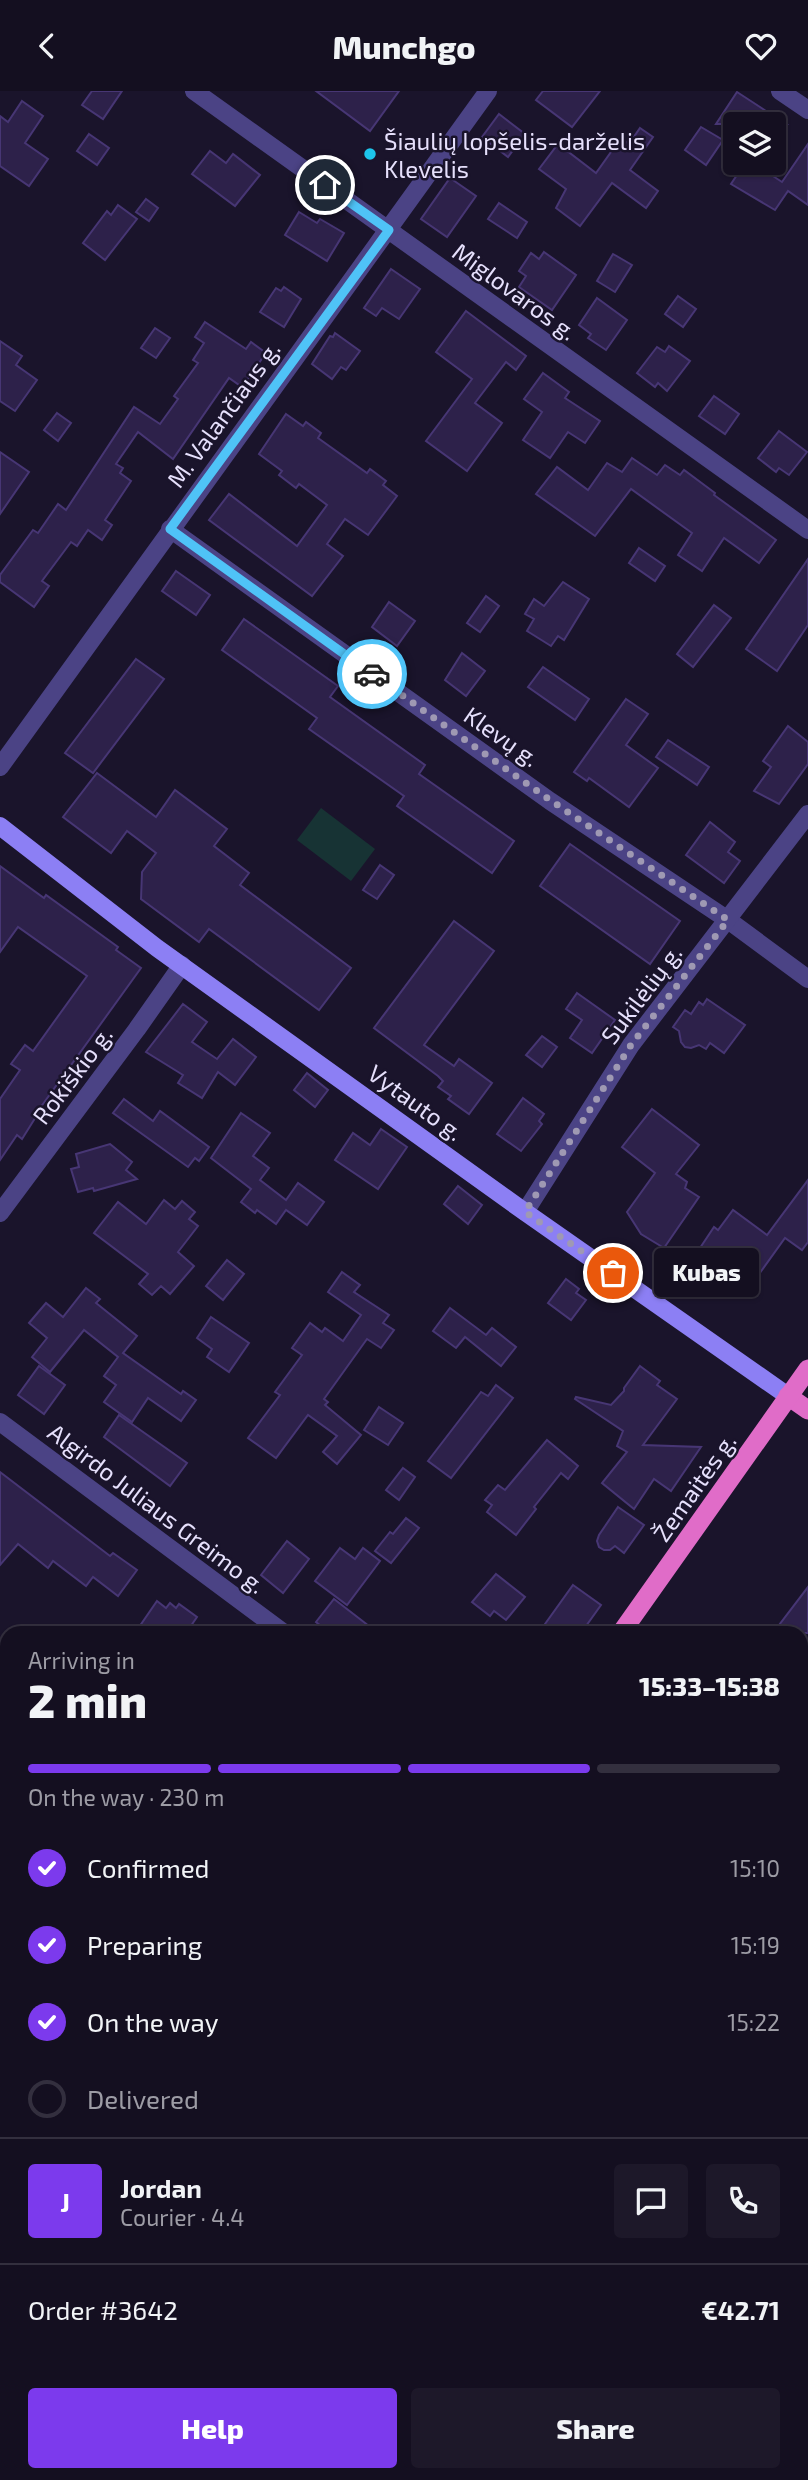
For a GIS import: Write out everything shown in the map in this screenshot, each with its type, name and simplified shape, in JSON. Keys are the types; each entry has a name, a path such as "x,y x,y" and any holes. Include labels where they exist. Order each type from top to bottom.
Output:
{"highway":[{"name":"Žemaitės g.","path":"626,1626 808,1369"},
{"name":"Vytauto g.","path":"788,1396 808,1410"}],"main road":[{"name":"Vytauto g.","path":"0,826 181,965 525,1212 788,1396"}],"street":[{"name":"Miglovaros g.","path":"194,91 808,530"},
{"name":"M. Valančiaus g.","path":"0,767 488,91"},
{"path":"780,91 808,110"},
{"name":"Klevų g.","path":"170,529 550,800 728,920 808,979"},
{"name":"Sukilėlių g.","path":"525,1212 631,1045 808,814"},
{"name":"Rokiškio g.","path":"0,1213 137,1030 181,965"},
{"name":"Algirdo Juliaus Greimo g.","path":"0,1422 275,1626"}],"green space":[{"path":"321,808 375,849 351,881 297,840"}],"building":[{"path":"92,91 122,91 103,119 82,105"},
{"path":"316,91 399,91 370,131"},
{"path":"543,91 600,91 572,127 536,100"},
{"path":"737,92 768,112 724,112"},
{"path":"22,101 43,116 25,143 48,159 29,186 0,166 0,116 8,122"},
{"path":"723,113 723,124 716,124"},
{"path":"499,114 525,134 508,157 482,137"},
{"path":"701,127 723,140 706,165 685,150"},
{"path":"640,128 653,137 630,170 658,191 646,208 612,183 580,226 556,208 566,189 539,169 558,144 596,173 621,138 629,144"},
{"path":"89,134 109,148 97,165 77,151"},
{"path":"808,144 808,205 788,191 775,210 731,184 737,175 771,175 782,182"},
{"path":"210,151 226,163 233,154 260,175 235,206 192,174"},
{"path":"450,178 476,196 447,237 421,219"},
{"path":"146,199 158,208 149,221 136,212"},
{"path":"499,203 527,222 517,238 488,219"},
{"path":"118,205 137,219 105,260 83,243 107,211 111,215"},
{"path":"299,212 317,223 320,219 344,233 327,261 285,235"},
{"path":"544,252 576,275 552,310 519,287 526,276 519,271 531,253 539,259"},
{"path":"613,254 632,265 615,292 597,281"},
{"path":"391,269 420,289 399,319 382,308 376,316 364,308"},
{"path":"284,287 301,299 284,327 260,312 276,288 281,291"},
{"path":"678,296 696,309 683,327 665,314"},
{"path":"597,298 627,320 606,350 588,338 591,334 579,325"},
{"path":"466,311 526,356 516,370 506,362 475,403 502,423 467,471 426,441 472,379 436,352"},
{"path":"205,322 246,349 251,342 266,353 242,387 229,378 173,459 138,432 116,464 123,468 120,473 131,481 105,520 112,525 102,540 88,530 77,546 71,542 42,581 49,586 34,607 0,582 0,575 33,530 38,533 58,504 66,510 134,407 160,424 178,399 174,396 198,363 193,360 204,343 195,337"},
{"path":"155,328 170,338 156,358 141,348"},
{"path":"335,333 360,351 346,370 341,367 332,379 312,364 330,336 333,337"},
{"path":"0,341 22,356 16,365 37,380 15,411 0,401"},
{"path":"669,346 690,361 667,391 658,383 655,387 637,373 657,347 665,352"},
{"path":"543,373 569,392 565,398 600,421 585,443 568,432 550,458 523,440 542,412 524,399"},
{"path":"714,396 739,414 725,434 699,416"},
{"path":"57,413 71,423 58,441 44,430"},
{"path":"286,414 303,426 306,422 321,433 318,438 367,473 370,469 386,481 383,485 397,496 368,535 345,519 327,544 343,556 312,596 209,520 229,494 297,546 327,505 299,484 296,488 279,475 282,471 259,454"},
{"path":"779,431 807,452 789,475 779,468 776,472 758,458"},
{"path":"0,452 29,472 0,514"},
{"path":"632,458 657,475 665,465 680,475 684,470 776,540 759,563 724,538 702,571 678,555 692,533 631,489 595,536 536,494 557,467 588,490 607,463 622,472"},
{"path":"639,548 665,566 655,581 629,563"},
{"path":"808,559 808,625 777,671 746,649"},
{"path":"176,571 210,595 196,615 162,591"},
{"path":"563,582 589,599 564,640 558,636 551,646 527,631 534,619 525,614 534,599 544,606"},
{"path":"486,596 499,606 480,632 467,623"},
{"path":"389,602 415,621 397,646 372,627"},
{"path":"714,605 731,618 693,667 677,654"},
{"path":"244,619 338,686 330,697 425,765 419,774 514,841 492,873 397,806 404,796 309,729 317,718 222,650"},
{"path":"462,653 485,671 466,696 445,680"},
{"path":"136,659 164,679 93,773 65,753"},
{"path":"543,667 589,699 575,720 528,687"},
{"path":"626,699 648,714 626,745 658,768 629,807 589,778 587,781 574,772"},
{"path":"788,726 808,742 808,764 779,804 754,791 771,767 763,761"},
{"path":"668,740 709,767 697,785 656,757"},
{"path":"97,773 156,817 175,790 227,829 214,846 249,873 240,885 351,968 319,1010 209,929 199,942 141,899 142,872 156,853 127,831 111,853 63,817"},
{"path":"710,822 735,842 728,852 740,861 724,883 686,855"},
{"path":"570,844 680,921 650,964 540,886"},
{"path":"380,865 394,875 377,899 363,890"},
{"path":"0,866 44,898 46,895 118,947 116,950 141,968 38,1111 22,1139 17,1135 0,1160 0,1099 20,1070 11,1064 25,1045 33,1051 87,976 18,927 0,952"},
{"path":"454,921 494,951 424,1045 454,1066 459,1059 492,1083 469,1114 448,1099 451,1096 438,1087 443,1081 438,1076 374,1028"},
{"path":"577,993 615,1020 592,1053 570,1038 582,1020 566,1009"},
{"path":"707,999 745,1025 724,1053 710,1043 706,1049 699,1045 685,1047 679,1031 673,1027 685,1010 691,1014 699,1002 703,1005"},
{"path":"183,1004 207,1022 192,1042 217,1059 233,1039 256,1057 235,1085 218,1072 202,1098 178,1083 183,1075 146,1052"},
{"path":"542,1036 557,1047 542,1067 526,1055"},
{"path":"307,1073 328,1090 315,1107 294,1090"},
{"path":"523,1098 544,1114 539,1121 542,1124 521,1151 497,1134"},
{"path":"124,1099 153,1121 160,1111 209,1147 199,1161 195,1158 188,1167 113,1113"},
{"path":"652,1109 699,1145 676,1174 687,1182 685,1188 699,1197 664,1248 641,1234 627,1212 655,1173 622,1147"},
{"path":"241,1113 270,1133 253,1156 269,1168 260,1180 286,1200 298,1183 324,1202 307,1225 286,1210 276,1224 257,1210 255,1213 241,1202 251,1189 211,1158"},
{"path":"381,1129 407,1147 378,1189 335,1160 353,1133 370,1145"},
{"path":"110,1144 132,1162 126,1170 137,1179 94,1191 93,1188 78,1192 71,1169 79,1167 76,1154"},
{"path":"808,1180 808,1242 802,1250 785,1238 749,1288 720,1268 722,1264 700,1248 714,1227 718,1230 733,1210 767,1235"},
{"path":"458,1186 482,1205 468,1224 444,1204"},
{"path":"164,1200 175,1209 182,1201 195,1212 189,1219 198,1226 178,1252 194,1266 170,1294 161,1286 152,1295 139,1284 148,1274 94,1233 118,1202 146,1224"},
{"path":"227,1260 244,1274 223,1300 206,1286"},
{"path":"342,1272 360,1285 354,1292 389,1315 383,1323 394,1330 381,1348 367,1339 324,1399 328,1402 325,1405 361,1435 337,1464 323,1452 337,1436 308,1415 276,1458 248,1438 280,1395 275,1392 302,1355 292,1348 310,1323 322,1332 325,1328 343,1341 361,1315 328,1292"},
{"path":"566,1279 579,1289 576,1293 586,1300 571,1320 548,1303"},
{"path":"86,1288 100,1299 96,1303 137,1336 123,1353 181,1394 183,1391 196,1400 181,1421 148,1398 132,1422 104,1402 116,1385 104,1376 118,1357 84,1330 50,1372 32,1357 47,1338 29,1323 46,1303 63,1317"},
{"path":"450,1308 486,1335 492,1328 516,1347 501,1366 465,1337 456,1348 433,1331"},
{"path":"211,1317 249,1343 229,1372 207,1357 212,1349 197,1338"},
{"path":"39,1366 65,1385 44,1414 18,1395"},
{"path":"640,1366 660,1381 657,1385 677,1399 643,1445 701,1447 671,1491 654,1479 634,1509 602,1483 627,1452 617,1446 623,1431 575,1399 576,1397 611,1405"},
{"path":"496,1385 513,1398 451,1478 428,1461 481,1392 488,1396"},
{"path":"379,1407 403,1423 388,1445 364,1430"},
{"path":"119,1415 187,1463 170,1486 104,1437"},
{"path":"547,1440 578,1466 568,1479 561,1473 516,1535 487,1512 492,1505 485,1500 498,1485 505,1490"},
{"path":"403,1468 415,1477 399,1500 386,1490"},
{"path":"0,1472 110,1556 113,1553 137,1570 118,1596 93,1577 86,1586 53,1561 48,1568 18,1544 0,1565"},
{"path":"618,1507 644,1525 624,1553 615,1546 604,1550 599,1547 597,1541"},
{"path":"406,1518 419,1528 391,1563 375,1551"},
{"path":"287,1541 309,1559 283,1593 261,1575"},
{"path":"340,1548 355,1559 363,1548 380,1561 347,1605 315,1581"},
{"path":"496,1574 525,1597 506,1620 494,1611 490,1616 472,1602"},
{"path":"573,1585 601,1605 586,1626 545,1624"},
{"path":"808,1587 808,1626 778,1626"},
{"path":"334,1599 369,1626 321,1626 316,1622"},
{"path":"157,1601 166,1608 170,1603 176,1608 179,1604 197,1617 191,1626 140,1626"}],"way so far":[{"path":"372,674 550,800 728,920 647,1021 525,1212 613,1273"}],"place":[{"name":"Šiaulių lopšelis-darželis Klevelis","path":"370,154"},
{"name":"Kubas","path":"613,1273"}],"route":[{"path":"325,185 389,230 170,529 372,674"}]}
